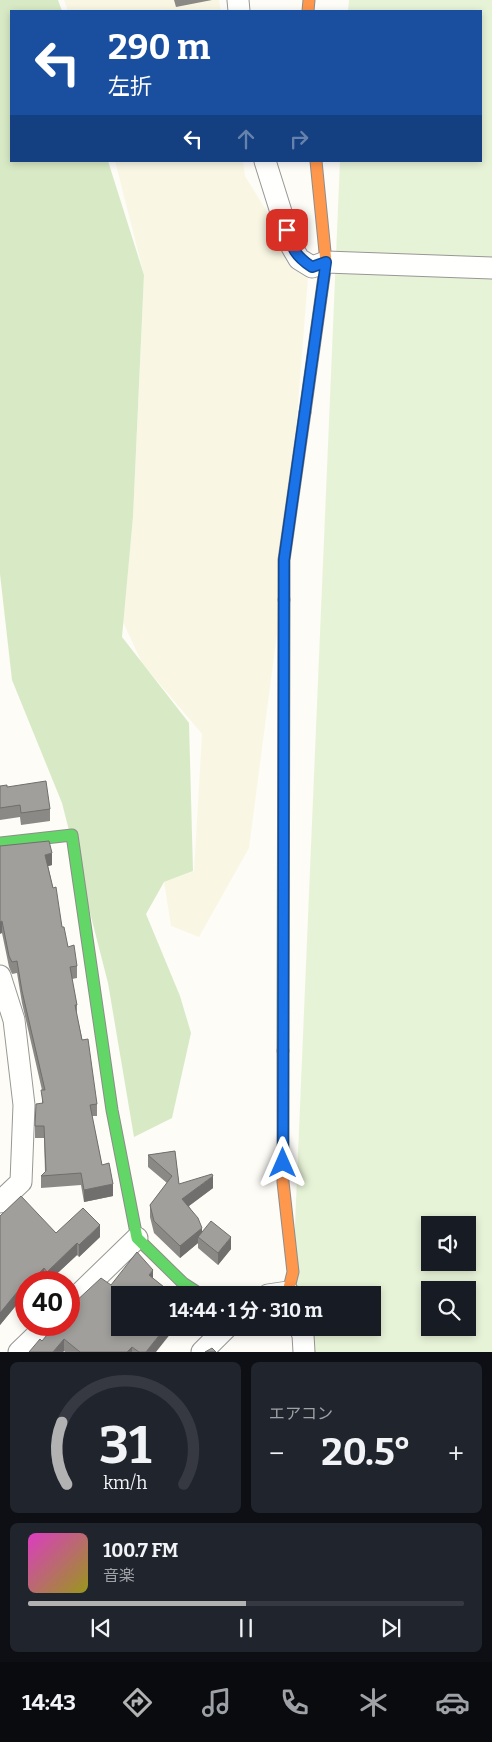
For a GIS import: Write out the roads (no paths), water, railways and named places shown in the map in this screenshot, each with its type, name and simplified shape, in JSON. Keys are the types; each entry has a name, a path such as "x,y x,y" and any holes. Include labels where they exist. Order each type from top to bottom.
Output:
{"street":[{"path":"266,162 292,247 299,259 312,267 326,262 492,268"},
{"path":"286,1286 293,1272 283,1182 284,560 326,262 316,162"},
{"path":"0,843 72,835 112,1110 137,1238 187,1286"},
{"path":"0,976 14,1020 24,1105 21,1182 0,1202"},
{"path":"80,1293 137,1238"},
{"path":"19,1352 36,1336"},
{"path":"202,1352 218,1336"},
{"path":"303,1336 304,1352"}]}
